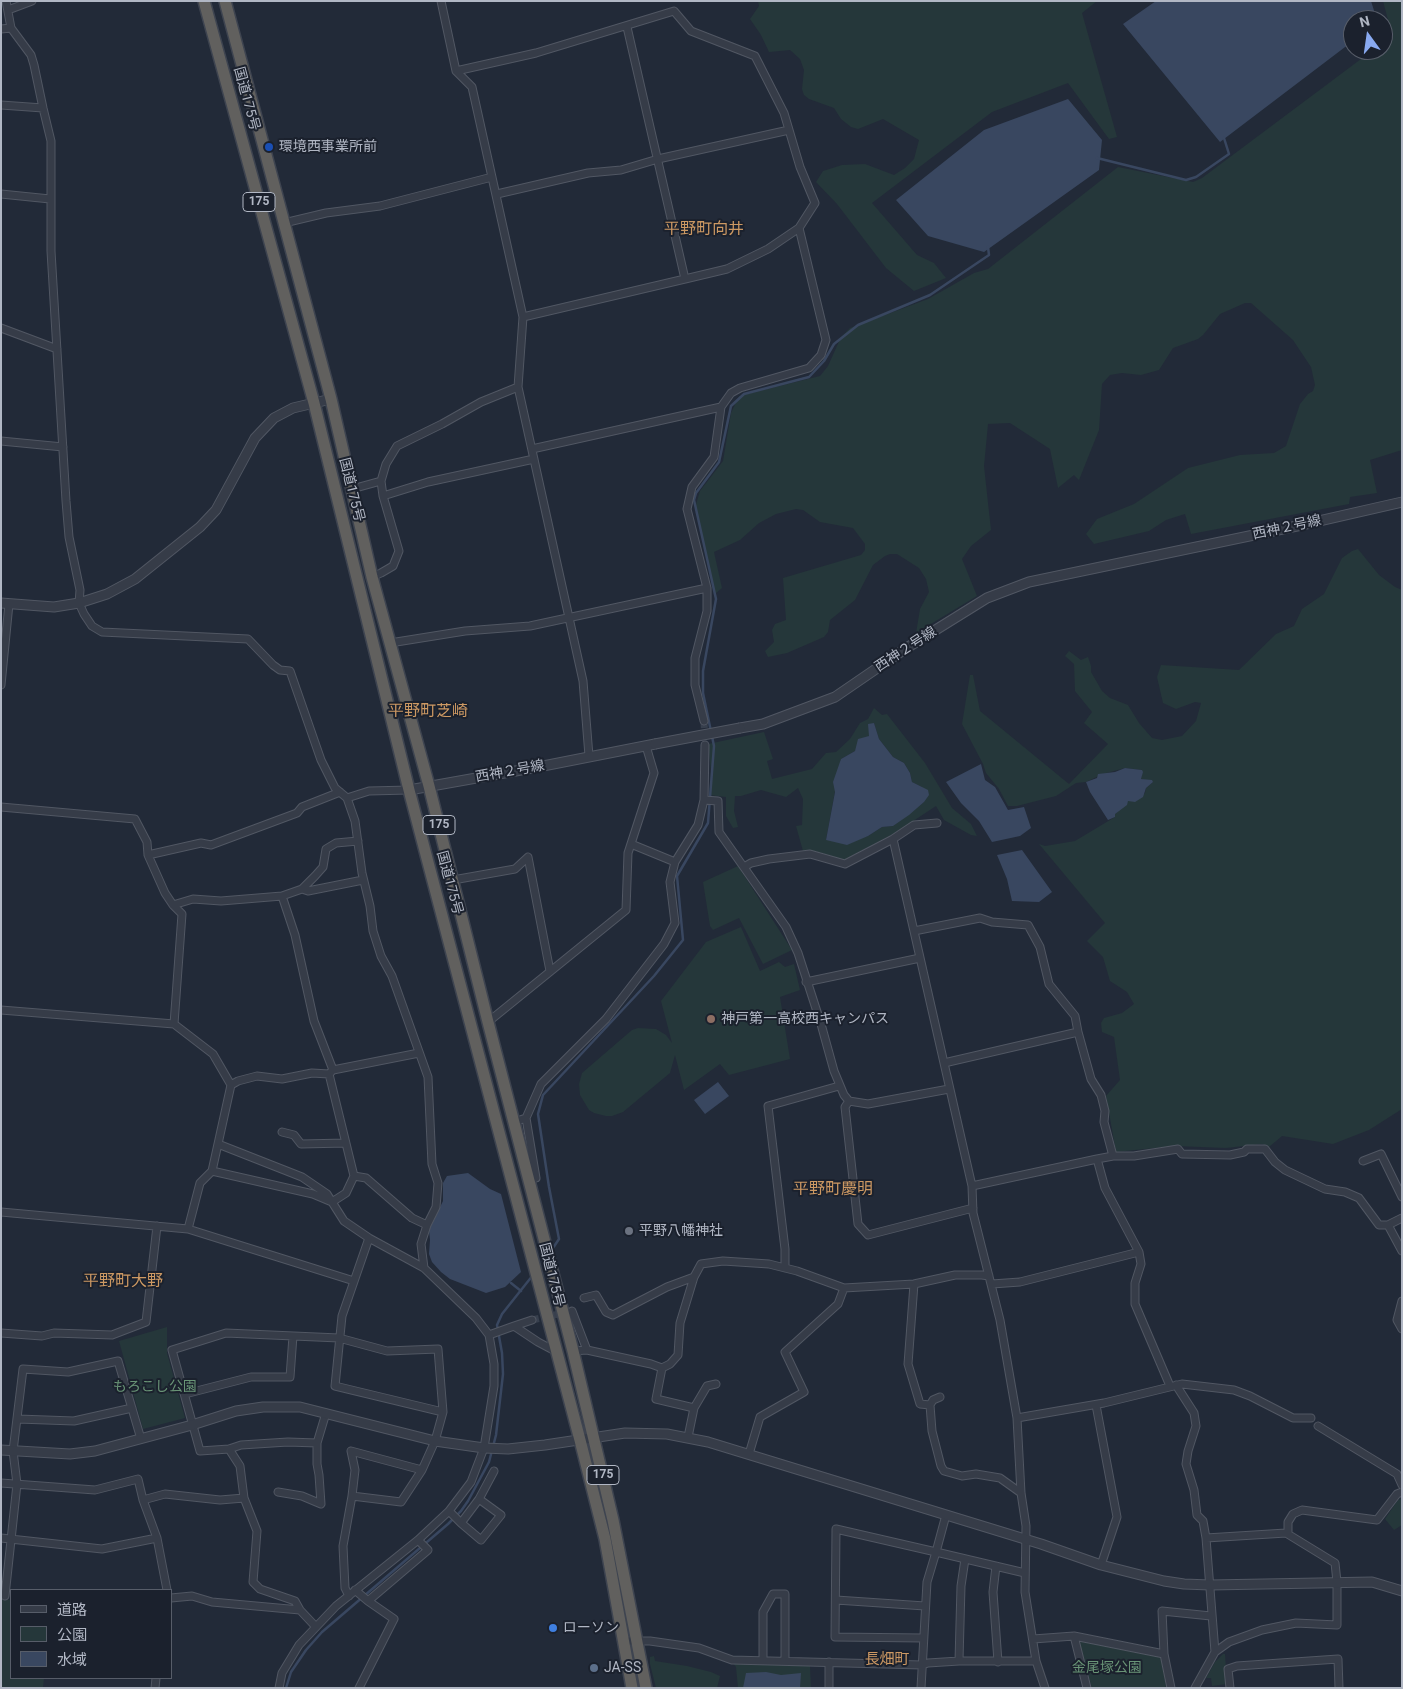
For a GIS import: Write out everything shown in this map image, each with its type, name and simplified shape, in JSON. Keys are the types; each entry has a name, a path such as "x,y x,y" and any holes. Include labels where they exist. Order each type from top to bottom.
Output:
{"highway":[{"name":"国道175号","path":"204,1 314,403 409,790 487,1083 555,1351 580,1440 605,1539 632,1688"},
{"name":"国道175号","path":"225,1 331,399 372,576 429,786 595,1438 614,1520 646,1688"}],"street":[{"path":"6,1 11,28 31,56 51,141 51,251 69,537 80,590 79,603 92,626 102,632 248,638 273,665 280,670 290,671 321,760 335,788 348,798 355,821 363,880 370,906 373,931 378,948 392,976 428,1077 432,1164 438,1183 436,1206 421,1244 424,1268"},
{"path":"8,10 32,1"},
{"path":"441,1 456,71 472,87 523,317 518,387 583,681 589,756"},
{"path":"456,71 536,53 674,11 691,31 755,56 784,113 800,167 814,203 799,228 768,249 727,269 523,317"},
{"path":"626,27 685,279"},
{"path":"1,29 11,28"},
{"path":"1,105 43,108"},
{"path":"496,194 588,172 621,170 658,159 789,130"},
{"path":"284,223 326,213 380,206 492,177"},
{"path":"1,194 50,199"},
{"path":"704,721 695,685 695,658 707,611 707,588 687,509 692,487 714,458 721,407 731,393 740,388 810,368 821,355 826,340 799,228"},
{"path":"1,328 57,349"},
{"path":"372,576 382,573 393,566 398,551 383,496 381,481 386,464 397,446 481,402 518,387"},
{"path":"1,685 5,603 54,607 79,603 107,594 135,579 200,527 216,510 255,438 274,418 293,408 331,399"},
{"path":"532,449 721,407"},
{"path":"1,441 63,446"},
{"path":"383,496 428,482 534,459"},
{"path":"352,489 381,481"},
{"name":"西神２号線","path":"409,790 763,724 835,697 987,598 1029,582 1402,502"},
{"path":"390,643 465,631 530,626 707,588"},
{"path":"488,1022 626,910 628,853 654,772 650,745"},
{"path":"528,1180 536,1178 526,1118 541,1084 606,1019 664,944 675,923 670,882 674,862 698,825 704,800 705,745"},
{"path":"348,798 369,791 409,790"},
{"path":"148,855 201,843 211,845 297,813 302,807 340,792"},
{"path":"704,800 718,801 718,832 786,927 798,953 839,1086 849,1102"},
{"path":"1,807 135,819 147,842 148,855 165,893 182,914 174,1024"},
{"path":"744,867 751,863 769,859 810,854 845,864 893,839 914,825 937,823"},
{"path":"893,839 972,1186 973,1208 1000,1320 1017,1418 1021,1493 1026,1526 1025,1592 1036,1661 1045,1688"},
{"path":"173,905 193,899 221,901 282,896 302,889 323,866 326,849 336,843 358,841"},
{"path":"630,844 674,862"},
{"path":"453,880 515,869 528,857 550,972"},
{"path":"302,889 308,891 363,880"},
{"path":"282,896 295,935 314,1021 331,1072 354,1176 346,1193 332,1202"},
{"path":"914,931 980,918 992,922 1028,925 1040,947 1049,984 1075,1016 1091,1079 1101,1095 1105,1111 1104,1122 1113,1156"},
{"path":"806,982 920,958"},
{"path":"1,1010 174,1024 213,1054 231,1085 212,1171 200,1183 188,1228"},
{"path":"944,1063 1078,1032"},
{"path":"231,1085 257,1076 282,1079 312,1073 331,1072 420,1053"},
{"path":"785,1268 785,1250 768,1106 839,1086"},
{"path":"849,1102 868,1104 949,1090"},
{"path":"849,1102 845,1107 858,1224 868,1235 973,1208"},
{"path":"514,1122 526,1118"},
{"path":"282,1132 294,1135 302,1144 346,1143"},
{"path":"218,1144 302,1176 327,1194 344,1221 369,1238 424,1268 476,1318 489,1335 494,1364 494,1386 484,1448 471,1482 449,1512 418,1540 355,1590 299,1645 282,1673 278,1688"},
{"path":"972,1186 1113,1156 1134,1156 1178,1150 1182,1154 1230,1155 1244,1152 1247,1149 1265,1149 1274,1162 1285,1170 1325,1188 1345,1192 1359,1198 1380,1225 1402,1218"},
{"path":"1363,1161 1381,1154 1402,1197"},
{"path":"1096,1159 1105,1188 1139,1252 1141,1264 1135,1283 1135,1304 1173,1386 1194,1413 1196,1426 1186,1464 1194,1490 1197,1515 1203,1521 1206,1538 1215,1652"},
{"path":"212,1171 313,1194 332,1202"},
{"path":"354,1176 366,1178 412,1218 427,1225"},
{"path":"1,1212 188,1228 354,1281"},
{"path":"1388,1224 1402,1251"},
{"path":"1,1334 42,1336 54,1333 112,1335 146,1322 157,1226"},
{"path":"369,1238 342,1316 335,1386 443,1412"},
{"path":"573,1351 587,1350 662,1368 670,1364 678,1355 680,1323 694,1277 701,1264 723,1261 769,1264 844,1288 914,1284 955,1276 982,1275 990,1280 1020,1282 1139,1252"},
{"path":"584,1298 596,1295 606,1312 613,1315 667,1287 694,1277"},
{"path":"914,1284 908,1364 920,1404 930,1406"},
{"path":"749,1454 760,1417 804,1392 785,1352 838,1304 844,1288"},
{"path":"1402,1301 1397,1320 1402,1328"},
{"path":"572,1311 587,1350"},
{"path":"489,1335 532,1320"},
{"path":"514,1326 555,1351"},
{"path":"318,1443 288,1442 240,1445 229,1449 200,1451 172,1350 226,1333 339,1338 387,1351 438,1349 443,1412 435,1441 422,1470 401,1502 352,1496"},
{"path":"185,1394 251,1377 290,1377 294,1336"},
{"path":"6,1596 17,1484 13,1451 23,1369 68,1372 118,1361 141,1439"},
{"path":"662,1368 656,1399 694,1408"},
{"path":"688,1437 694,1408 707,1386 716,1384"},
{"path":"1017,1418 1096,1405 1173,1386 1200,1385 1234,1390 1293,1418 1311,1418"},
{"path":"940,1397 934,1400 930,1406 932,1431 944,1471 962,1476 976,1474 1000,1478 1021,1493"},
{"path":"1096,1405 1117,1517 1101,1565"},
{"path":"1,1450 70,1454 94,1451 192,1425 236,1411 263,1407 300,1407 435,1441 484,1448 512,1448 625,1433 667,1434 688,1437 749,1454 1041,1544 1101,1565 1164,1581 1210,1585 1372,1582 1402,1591"},
{"path":"18,1419 74,1422 132,1408"},
{"path":"278,1492 302,1496 321,1504 317,1464 318,1443 326,1413"},
{"path":"1318,1426 1396,1474 1402,1485"},
{"path":"229,1449 240,1466 244,1498 257,1531 253,1582 260,1589 295,1600 300,1610 316,1627"},
{"path":"349,1596 345,1588 344,1546 355,1470 351,1451 422,1470"},
{"path":"461,1523 479,1499 494,1471"},
{"path":"1,1483 95,1490 138,1479 143,1500 157,1538 167,1589"},
{"path":"1288,1534 1288,1522 1293,1514 1302,1510 1377,1520 1397,1494 1402,1492"},
{"path":"143,1500 165,1494 220,1500 244,1498"},
{"path":"449,1512 481,1540 501,1515 479,1499"},
{"path":"921,1688 927,1582 946,1515"},
{"path":"923,1638 836,1637 836,1529 1025,1573"},
{"path":"1195,1688 1215,1652 1230,1642 1262,1630 1296,1623 1337,1626 1335,1563 1286,1533 1206,1538"},
{"path":"1,1538 102,1549 157,1538"},
{"path":"368,1601 428,1550 418,1540"},
{"path":"959,1661 961,1586 965,1559"},
{"path":"996,1566 993,1592 998,1662"},
{"path":"355,1590 394,1620 359,1688"},
{"path":"763,1660 763,1612 772,1594 785,1594 785,1661"},
{"path":"172,1598 192,1596 212,1602 300,1610"},
{"path":"836,1600 925,1606"},
{"path":"1171,1688 1164,1654 1162,1611 1211,1616"},
{"path":"1033,1639 1074,1636 1164,1654"},
{"path":"1074,1636 1087,1688"},
{"path":"623,1641 650,1641 699,1648 732,1660 922,1665 959,1661 1036,1661"},
{"path":"1230,1688 1228,1669 1237,1666 1338,1659 1340,1688"},
{"path":"829,1662 829,1688"}],"green space":[{"path":"758,1 1097,1 1082,13 1117,137 1109,139 1068,83 992,112 872,203 917,255 934,263 946,278 914,291 886,268 837,204 816,182 823,171 842,165 865,164 894,175 914,159 919,140 883,119 858,129 851,127 841,119 834,108 809,99 804,95 802,89 804,70 800,59 790,50 769,52 761,35 750,19 759,6"},
{"path":"1383,1 1402,1 1402,450 1370,460 1377,493 1350,497 1349,504 1191,534 1185,514 1166,520 1149,531 1094,544 1086,534 1097,519 1134,504 1188,468 1240,455 1274,453 1286,446 1300,404 1313,391 1315,385 1311,367 1293,340 1251,303 1245,303 1220,314 1198,339 1173,348 1159,370 1141,375 1122,373 1110,375 1102,384 1099,430 1079,480 1074,475 1058,488 1050,449 1010,423 988,424 984,466 991,530 971,546 962,559 977,596 916,633 920,609 929,592 926,579 919,568 897,554 890,554 873,565 855,600 830,620 828,632 824,637 787,653 768,657 765,651 774,642 772,630 775,624 786,620 783,578 861,555 865,550 865,544 853,528 820,522 803,510 796,509 776,514 759,523 740,540 714,552 722,588 715,594 695,508 700,491 723,461 731,413 739,396 820,376 828,366 841,337 850,328 928,299 974,273 988,269 1118,167 1193,182 1202,178 1360,60 1393,60 1393,10 1385,10"},
{"path":"1358,549 1379,575 1402,590 1402,1109 1369,1130 1333,1144 1282,1136 1269,1147 1262,1144 1226,1148 1175,1146 1116,1152 1106,1096 1120,1080 1114,1037 1102,1032 1101,1023 1104,1018 1122,1013 1134,1004 1127,992 1110,981 1103,957 1087,941 1105,923 1039,844 1045,846 1075,841 1115,817 1115,814 1128,801 1139,798 1153,782 1141,779 1142,770 1125,768 1103,774 1086,782 1076,783 1056,796 1017,806 1008,806 999,789 986,773 962,724 970,675 973,675 980,711 1069,784 1108,744 1084,723 1092,712 1075,691 1074,664 1065,656 1069,651 1081,660 1088,657 1091,672 1102,691 1110,698 1128,705 1139,723 1152,738 1162,740 1182,736 1196,721 1201,703 1195,702 1176,709 1163,703 1157,677 1161,665 1239,670 1276,634 1294,626 1302,609 1324,594 1342,558"},
{"path":"874,708 882,715 887,714 925,763 952,808 971,824 977,836 971,835 944,820 936,806 895,833 844,860 814,851 803,851 796,826 802,825 803,799 798,788 786,797 761,790 735,796 734,811 738,827 733,828 726,816 726,797 709,795 711,772 708,744 764,732 773,759 767,761 772,779 812,769 826,753 836,752 850,739 860,723 868,719","holes":["874,723 879,739 893,757 904,763 910,773 912,782 922,787 924,802 893,826 882,827 868,836 826,840 841,759 855,751 869,736"]},
{"path":"738,866 792,950 763,964 739,918 713,930 710,926 703,882"},
{"path":"741,927 760,971 779,962 785,967 794,964 800,990 780,997 790,1059 729,1075 720,1064 684,1090 675,1055 670,1073 623,1112 606,1116 589,1110 580,1095 579,1084 582,1073 632,1030 638,1028 656,1029 666,1035 672,1043 661,1001 706,942"},
{"name":"もろこし公園","path":"167,1327 167,1353 185,1418 143,1429 119,1341"},
{"path":"1402,1499 1402,1525 1394,1530 1385,1519 1398,1500"},
{"path":"1,1599 10,1600 10,1679 44,1679 43,1688 1,1688"},
{"name":"金尾塚公園","path":"1081,1641 1161,1657 1165,1688 1092,1688 1079,1645"},
{"path":"1225,1654 1227,1684 1212,1686 1211,1678 1206,1678 1215,1662"},
{"path":"654,1656 655,1661 687,1666 720,1676 717,1688 656,1688 650,1664 650,1657"},
{"path":"733,1663 810,1666 811,1688 738,1688 736,1667"}],"water":[{"path":"1156,1 1371,1 1374,10 1343,10 1343,49 1220,142 1123,24"},
{"path":"1068,99 1102,140 1099,170 984,252 928,236 896,200 984,130"},
{"path":"874,723 879,739 893,757 904,763 910,773 912,782 928,790 929,795 909,815 893,826 882,827 868,836 847,845 826,840 835,792 833,782 841,759 855,751 858,739 869,736 868,724"},
{"path":"981,764 985,780 995,787 1008,810 1024,807 1031,828 1020,836 992,842 979,821 961,803 946,782"},
{"path":"1125,768 1142,770 1141,779 1152,780 1153,782 1146,788 1143,797 1135,802 1128,801 1127,805 1115,814 1115,817 1108,820 1090,792 1086,782 1097,778 1098,774 1115,772"},
{"path":"1022,850 1052,892 1039,902 1012,901 1007,879 997,855"},
{"path":"718,1082 729,1096 705,1114 694,1100"},
{"path":"468,1173 490,1189 501,1194 521,1272 505,1287 486,1293 450,1279 432,1262 429,1254 429,1230 443,1201 443,1183 447,1176"},
{"path":"766,1672 781,1675 801,1673 800,1688 743,1688 746,1673"}],"waterway":[{"path":"1097,158 1186,180 1196,177 1229,154 1224,138"},
{"path":"551,1251 559,1239 538,1114 543,1095 654,976 683,940 677,876 708,823 714,746 703,693 703,671 716,599 694,500 696,493 719,462 731,406 744,394 809,377 824,361 834,344 858,325 930,295 989,255 988,247"},
{"path":"286,1688 291,1672 306,1650 322,1632 448,1524 468,1501 489,1462 496,1435 503,1374 502,1353 497,1325 502,1314 533,1275"},
{"path":"511,1283 521,1291"}],"tunnel":[{"path":"704,721 705,745"},
{"path":"532,1320 572,1311"}],"place":[{"name":"環境西事業所前","path":"269,147"},
{"name":"神戸第一高校西キャンパス","path":"711,1019"},
{"name":"平野八幡神社","path":"629,1231"},
{"name":"ローソン","path":"553,1628"},
{"name":"JA-SS","path":"594,1668"}],"district":[{"name":"平野町向井","path":"704,230"},
{"name":"平野町芝崎","path":"428,712"},
{"name":"平野町慶明","path":"833,1190"},
{"name":"平野町大野","path":"123,1282"},
{"name":"長畑町","path":"887,1660"}]}
